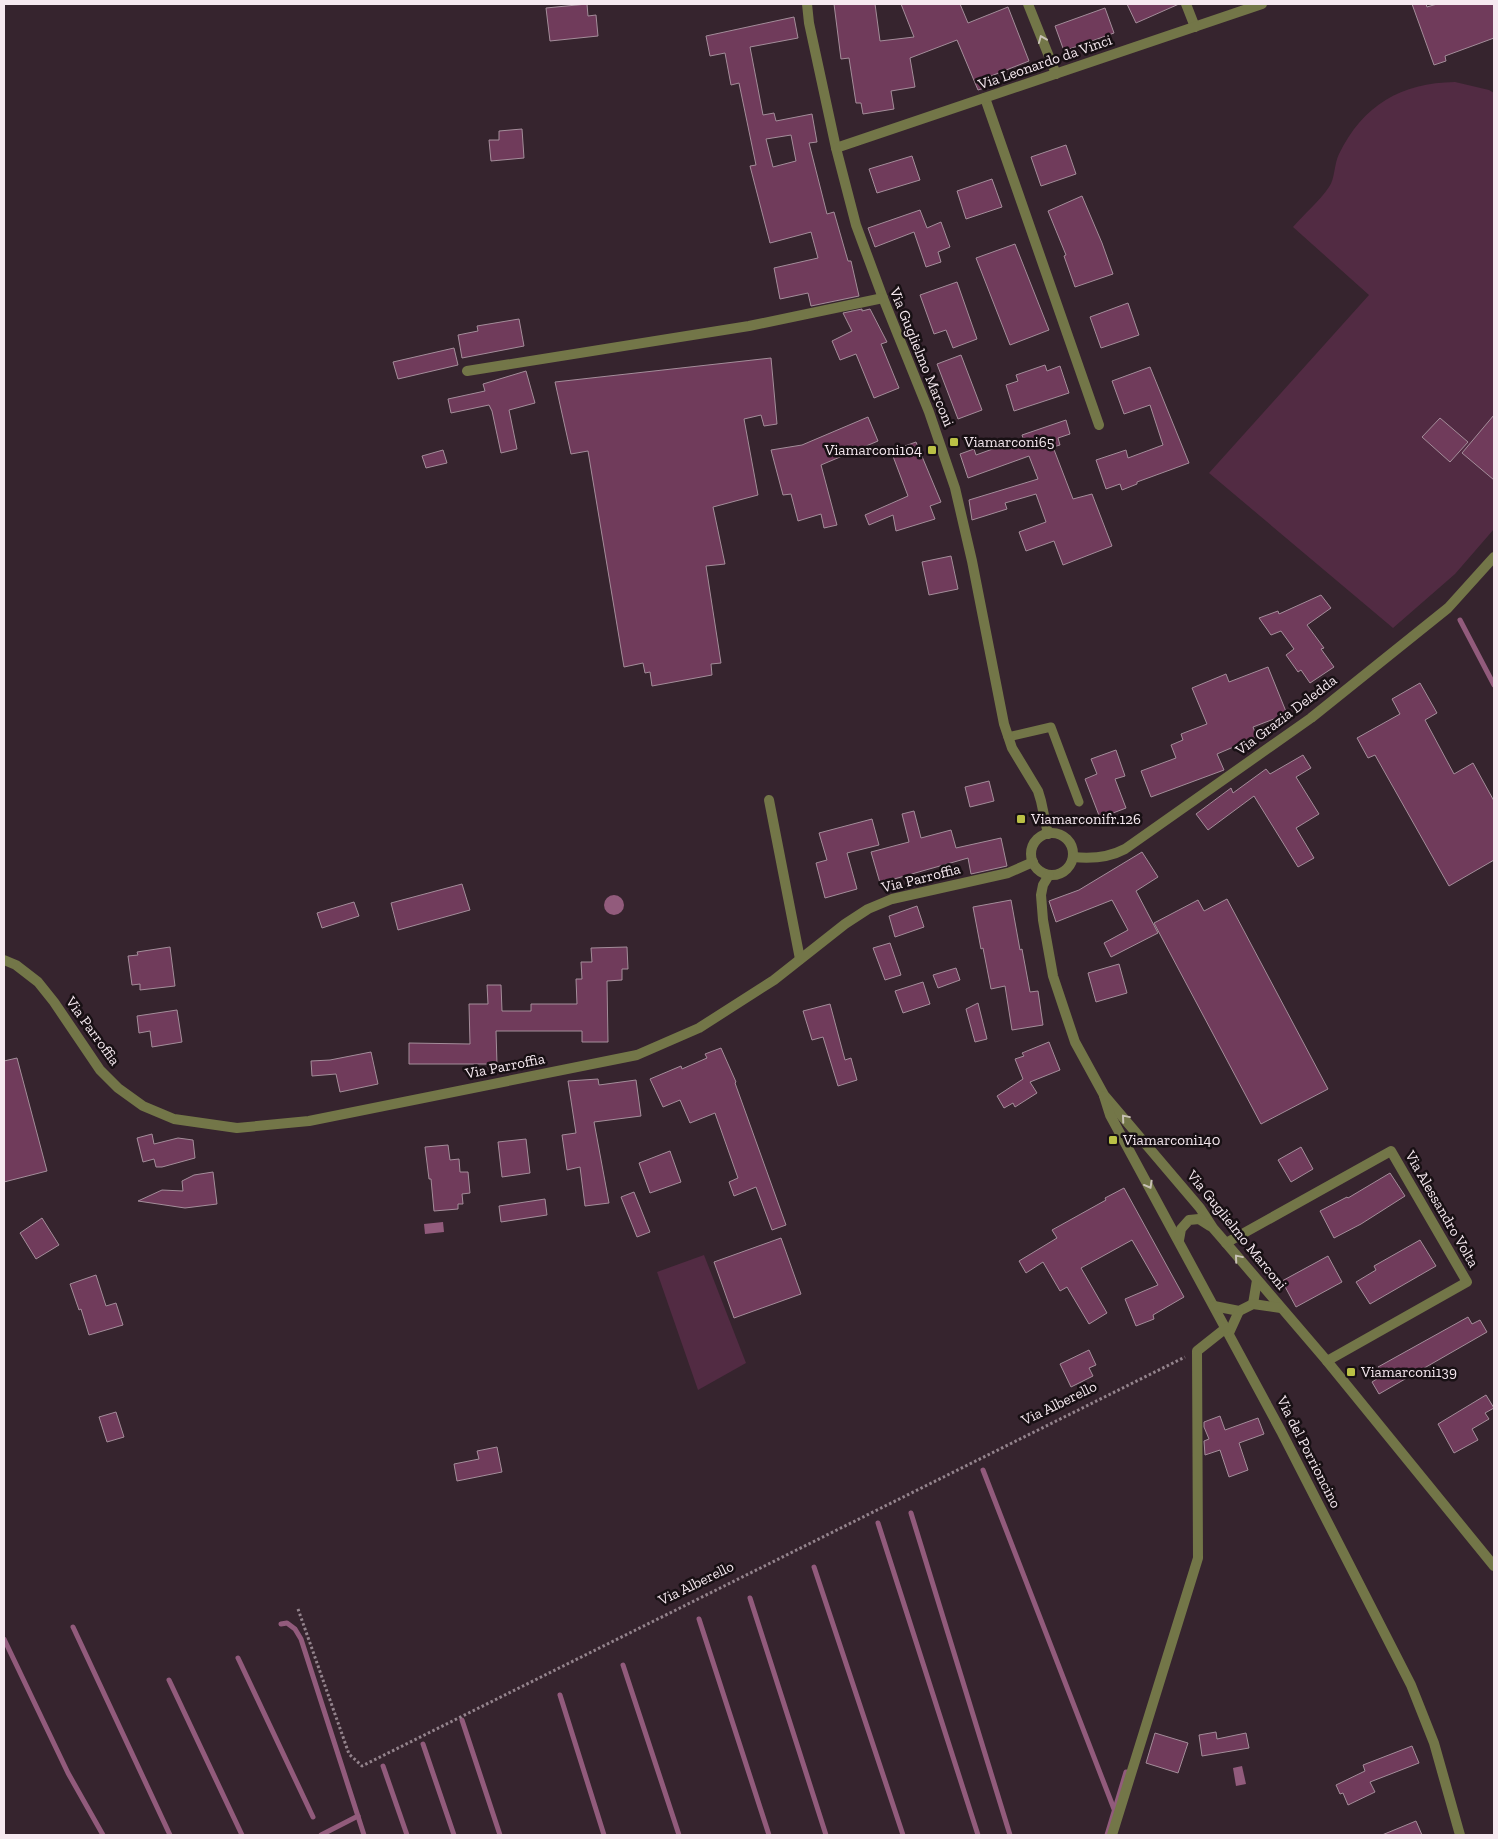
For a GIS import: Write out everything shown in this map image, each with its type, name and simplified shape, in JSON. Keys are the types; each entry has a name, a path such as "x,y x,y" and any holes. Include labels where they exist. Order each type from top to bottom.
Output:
{"street":[{"name":"Via Guglielmo Marconi","path":"807,4 809,23 836,148 856,224 883,298 929,412 955,488 1008,737 1012,748 1038,791 1048,834"},
{"path":"1028,4 1056,74"},
{"path":"1186,4 1195,26"},
{"name":"Via Leonardo da Vinci","path":"836,148 1262,4"},
{"path":"986,98 1099,425"},
{"path":"467,371 749,326 883,298"},
{"name":"Via Grazia Deledda","path":"1073,857 1088,859 1105,857 1125,849 1289,733 1437,617 1458,599 1494,558"},
{"path":"769,800 800,960"},
{"path":"1055,833 1068,840 1073,857 1066,869 1056,874 1049,874 1042,872 1033,862 1031,856 1035,842 1041,837 1055,833"},
{"name":"Via Parroffia","path":"4,960 16,965 38,982 54,1002 100,1070 124,1093 143,1106 174,1119 237,1128 309,1121 637,1055 699,1028 774,980 845,924 868,909 892,898 1008,873 1033,862"},
{"name":"Via Guglielmo Marconi","path":"1049,874 1043,885 1041,895 1043,920 1053,976 1075,1042 1104,1095 1200,1208 1213,1228 1327,1361 1494,1566"},
{"name":"Via del Porrioncino","path":"1104,1095 1110,1115 1282,1430 1411,1685 1434,1743 1460,1835"},
{"name":"Via Alessandro Volta","path":"1226,1243 1391,1151 1467,1282 1327,1361"},
{"path":"1179,1240 1181,1229 1190,1220 1199,1219 1213,1228"},
{"path":"1252,1304 1257,1280"},
{"path":"1112,1835 1198,1558 1197,1351 1228,1330 1239,1311 1252,1304 1281,1308"},
{"path":"1214,1306 1239,1311"}],"lane":[{"path":"1008,737 1051,727 1079,802"}],"path":[{"name":"Via Alberello","path":"298,1609 349,1754 362,1766 1197,1351"}],"shaded area":[{"path":"1455,82 1489,90 1494,93 1494,529 1455,574 1393,628 1209,473 1369,295 1293,227 1329,187 1337,158 1349,137 1372,110 1401,92 1435,83"},
{"path":"614,895 621,898 624,905 621,912 614,915 607,912 604,905 607,898"},
{"path":"443,1222 444,1232 425,1234 424,1224"},
{"path":"704,1255 746,1363 698,1390 657,1272"},
{"path":"1242,1766 1246,1784 1236,1786 1233,1768"}],"building":[{"path":"587,4 588,16 596,15 598,36 550,41 546,8"},
{"path":"834,4 875,4 880,41 914,37 901,4 960,4 968,23 1008,7 1029,61 991,76 994,85 978,90 957,40 910,58 915,87 891,91 894,109 863,114 861,103 856,103 849,58 841,59"},
{"path":"1127,4 1179,4 1136,23"},
{"path":"1412,4 1426,4 1427,7 1437,4 1494,4 1494,38 1445,56 1446,61 1434,65"},
{"path":"1105,8 1114,33 1064,51 1055,26"},
{"path":"794,17 798,38 750,47 763,115 774,113 776,121 812,114 817,142 809,143 827,214 834,212 848,261 851,261 859,296 811,306 808,293 780,299 774,268 818,258 811,232 770,243 750,166 756,165 739,83 731,85 725,53 710,56 706,36","holes":["791,135 796,161 773,167 766,139"]},
{"path":"522,129 524,158 491,161 489,140 499,140 499,131"},
{"path":"1066,145 1076,174 1041,186 1031,157"},
{"path":"912,156 920,180 877,193 869,169"},
{"path":"992,179 1002,207 966,219 957,191"},
{"path":"1082,196 1113,274 1075,287 1064,256 1066,255 1048,211"},
{"path":"920,210 927,228 941,222 950,247 938,252 941,262 926,267 914,232 875,247 868,228"},
{"path":"1015,244 1049,330 1010,345 976,258"},
{"path":"957,282 977,339 953,348 946,330 934,334 920,295"},
{"path":"1128,303 1139,335 1101,348 1090,317"},
{"path":"862,309 862,311 870,309 887,342 881,344 899,388 874,398 856,354 840,360 832,341 852,331 843,313"},
{"path":"519,319 524,346 462,358 458,335 478,331 477,326"},
{"path":"454,348 458,365 398,379 393,362"},
{"path":"961,355 982,410 958,419 937,364"},
{"path":"771,358 777,424 764,426 761,415 744,419 758,495 713,507 725,564 706,566 721,663 711,664 712,675 652,686 650,672 645,673 643,663 624,667 588,451 571,454 555,382"},
{"path":"1045,365 1047,371 1060,366 1069,393 1014,411 1006,385 1018,381 1016,375"},
{"path":"1150,367 1189,463 1137,482 1137,484 1122,490 1120,484 1106,489 1096,460 1126,450 1128,458 1163,445 1150,405 1124,414 1112,381"},
{"path":"526,371 535,403 509,410 517,449 501,453 489,405 451,413 448,399 485,391 483,384"},
{"path":"1494,415 1494,480 1462,453"},
{"path":"868,417 878,441 821,465 837,525 824,528 821,514 798,521 791,494 783,495 771,450 802,445"},
{"path":"1440,418 1468,442 1450,462 1422,437"},
{"path":"1066,420 1070,434 1058,438 1060,445 1053,447 1073,499 1092,494 1112,546 1063,565 1054,541 1026,551 1019,532 1046,522 1036,494 1005,503 1007,509 972,520 969,500 1038,479 1029,456 968,478 960,454 974,449 976,455 1023,438 1022,435"},
{"path":"916,442 941,502 930,506 935,519 896,531 893,515 869,525 865,515 908,496 891,451"},
{"path":"443,450 447,463 426,468 422,456"},
{"path":"951,556 958,589 929,595 922,562"},
{"path":"1321,595 1331,608 1307,625 1324,648 1321,649 1334,667 1310,683 1301,670 1298,672 1286,655 1294,649 1281,631 1271,635 1259,618 1278,611 1279,614"},
{"path":"1268,667 1287,714 1253,727 1257,737 1217,754 1224,770 1151,797 1141,771 1176,758 1171,745 1183,740 1181,734 1207,724 1192,688 1226,674 1229,682"},
{"path":"1420,683 1437,713 1425,720 1454,774 1473,763 1494,801 1494,860 1449,886 1375,755 1368,758 1357,738 1400,714 1392,699"},
{"path":"1116,750 1125,776 1115,779 1126,808 1100,818 1085,779 1097,774 1091,759"},
{"path":"1303,755 1311,768 1296,777 1319,814 1296,828 1314,858 1298,867 1254,796 1208,830 1196,814 1231,788 1233,793 1266,769 1270,774"},
{"path":"989,781 994,801 970,807 965,787"},
{"path":"914,811 921,838 951,830 956,848 1001,838 1007,866 971,874 968,858 880,883 871,852 909,842 902,814"},
{"path":"872,819 879,845 847,853 857,889 825,898 816,863 827,860 819,833"},
{"path":"1142,852 1158,877 1136,891 1158,933 1111,957 1104,943 1128,930 1112,900 1056,922 1049,901 1079,890"},
{"path":"462,884 470,910 398,930 391,903"},
{"path":"1227,899 1328,1089 1261,1124 1154,923 1198,900 1204,911"},
{"path":"1011,900 1030,992 1038,991 1043,1025 1012,1030 1005,986 991,989 973,907"},
{"path":"354,902 359,916 322,928 317,913"},
{"path":"917,906 924,927 895,937 889,916"},
{"path":"890,943 901,975 885,980 873,948"},
{"path":"170,947 175,986 140,990 140,984 132,985 128,956 138,955 137,952"},
{"path":"627,947 628,969 622,969 622,980 607,981 608,1042 582,1042 582,1031 496,1031 497,1064 409,1064 409,1043 470,1044 469,1004 488,1004 487,985 501,985 502,1011 531,1011 531,1004 577,1004 576,979 582,979 581,962 592,962 591,948"},
{"path":"1119,964 1127,993 1096,1002 1088,973"},
{"path":"956,968 960,980 938,988 933,975"},
{"path":"923,982 930,1004 903,1013 895,991"},
{"path":"978,1003 987,1039 975,1042 966,1009"},
{"path":"830,1004 845,1060 851,1058 857,1080 838,1086 823,1037 812,1040 803,1011"},
{"path":"177,1010 182,1042 152,1047 150,1031 139,1033 137,1016"},
{"path":"1049,1042 1060,1070 1030,1082 1037,1093 1015,1107 1013,1103 1004,1108 997,1096 1023,1079 1015,1059 1024,1056 1022,1053"},
{"path":"721,1048 736,1082 786,1225 772,1230 756,1187 734,1196 729,1182 738,1178 715,1113 690,1123 680,1100 663,1107 650,1079 681,1066 682,1069 707,1058 705,1054"},
{"path":"371,1052 378,1084 340,1092 336,1074 312,1076 311,1061 330,1060"},
{"path":"17,1058 47,1171 4,1182 4,1061"},
{"path":"598,1079 599,1085 636,1080 641,1116 594,1122 609,1203 585,1206 580,1167 567,1170 562,1135 576,1133 568,1081"},
{"path":"152,1134 154,1144 178,1138 193,1140 195,1158 162,1167 156,1167 154,1159 143,1162 137,1138"},
{"path":"526,1139 530,1173 502,1177 498,1142"},
{"path":"448,1145 450,1160 459,1159 460,1172 468,1172 470,1193 462,1194 463,1204 458,1204 458,1209 434,1211 425,1147"},
{"path":"1301,1147 1313,1169 1291,1182 1278,1160"},
{"path":"670,1151 681,1182 650,1193 639,1163"},
{"path":"213,1172 217,1204 185,1208 138,1201 162,1190 183,1191 182,1181 194,1175"},
{"path":"1390,1173 1405,1196 1361,1224 1334,1238 1320,1211 1348,1198"},
{"path":"1124,1188 1184,1297 1153,1315 1154,1319 1136,1326 1125,1299 1158,1285 1132,1240 1081,1268 1107,1313 1089,1324 1067,1287 1060,1291 1043,1262 1026,1273 1019,1261 1057,1238 1052,1230"},
{"path":"634,1192 650,1232 637,1237 621,1197"},
{"path":"545,1199 547,1215 501,1222 499,1206"},
{"path":"42,1218 59,1245 36,1259 20,1233"},
{"path":"781,1238 801,1294 734,1318 714,1262"},
{"path":"1420,1240 1436,1266 1370,1304 1356,1282 1376,1270 1374,1266"},
{"path":"1328,1256 1342,1282 1296,1307 1282,1281"},
{"path":"96,1275 106,1306 116,1303 123,1325 89,1335 81,1309 79,1310 70,1284"},
{"path":"1468,1317 1472,1324 1480,1320 1487,1332 1379,1394 1372,1382 1383,1375 1378,1367"},
{"path":"1089,1350 1096,1365 1089,1368 1093,1376 1071,1387 1060,1364"},
{"path":"1486,1395 1494,1408 1485,1413 1489,1419 1472,1429 1478,1440 1454,1453 1438,1424"},
{"path":"116,1412 124,1437 107,1442 99,1417"},
{"path":"1220,1416 1225,1430 1258,1418 1264,1434 1239,1443 1248,1470 1229,1477 1220,1450 1205,1455 1204,1441 1209,1439 1204,1422"},
{"path":"497,1447 502,1472 457,1481 454,1464 479,1459 477,1451"},
{"path":"1216,1732 1217,1739 1246,1733 1249,1748 1202,1756 1199,1735"},
{"path":"1155,1733 1188,1743 1178,1773 1146,1763"},
{"path":"1412,1746 1419,1763 1370,1782 1375,1792 1348,1805 1343,1793 1340,1794 1336,1785 1365,1771 1363,1765"},
{"path":"1416,1821 1422,1835 1382,1835"}],"waterway":[{"path":"1460,620 1494,685"},
{"path":"983,1470 1114,1809"},
{"path":"911,1513 1010,1835"},
{"path":"878,1523 978,1835"},
{"path":"814,1567 903,1835"},
{"path":"750,1598 826,1835"},
{"path":"699,1619 769,1835"},
{"path":"281,1624 287,1623 295,1629 301,1639 364,1835"},
{"path":"73,1627 170,1835"},
{"path":"4,1639 68,1773 103,1835"},
{"path":"238,1658 313,1817"},
{"path":"623,1665 679,1835"},
{"path":"169,1680 242,1835"},
{"path":"560,1695 604,1835"},
{"path":"462,1720 500,1835"},
{"path":"423,1744 454,1835"},
{"path":"383,1766 407,1835"},
{"path":"1107,1835 1126,1772"},
{"path":"321,1835 358,1816"}],"place":[{"name":"Viamarconi65","path":"954,442"},
{"name":"Viamarconi104","path":"932,450"},
{"name":"Viamarconifr.126","path":"1021,819"},
{"name":"Viamarconi140","path":"1113,1140"},
{"name":"Viamarconi139","path":"1351,1372"}]}
